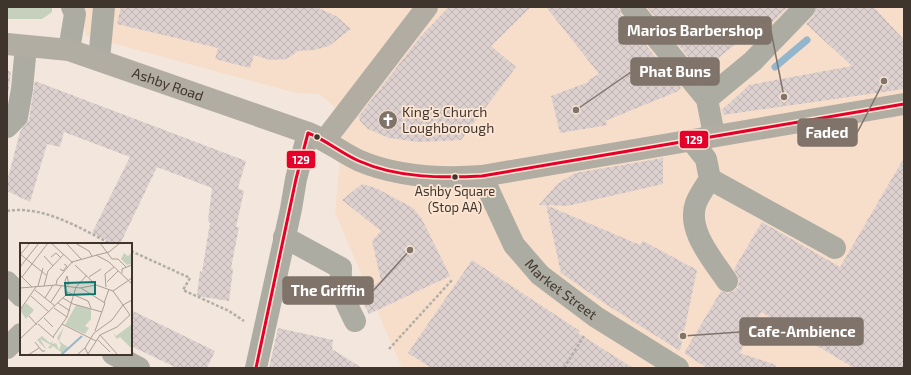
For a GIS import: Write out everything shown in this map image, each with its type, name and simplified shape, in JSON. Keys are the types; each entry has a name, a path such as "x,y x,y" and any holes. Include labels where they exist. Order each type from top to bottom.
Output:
{"main road":[{"path":"317,136 428,7"},
{"name":"Ashby Road","path":"16,45 69,50 317,136 360,161 420,176 455,178 482,176 714,135 904,104"}],"street":[{"path":"69,50 75,14 72,7"},
{"path":"98,60 104,7"},
{"path":"631,7 707,99 714,135"},
{"path":"707,99 753,61 805,7"},
{"path":"7,127 17,117 22,89 16,45"},
{"path":"256,368 296,179 317,136"},
{"path":"691,140 706,159 710,179 696,204 694,220 701,241 727,281"},
{"name":"Market Street","path":"482,176 514,245 540,274 596,318 678,368"},
{"path":"710,179 835,248"},
{"path":"284,237 341,268 340,287 343,297 355,321"},
{"path":"7,282 20,295"},
{"path":"7,348 20,335"},
{"path":"115,355 139,368"}],"path":[{"path":"7,211 34,211 66,221 109,243"},
{"path":"132,252 190,278 183,290 229,311 262,334"},
{"path":"389,348 452,280"},
{"path":"564,368 596,318"}],"shaded area":[{"path":"81,7 904,7 904,368 402,368 335,213 342,137 337,109 319,94 296,93 86,36"}],"green space":[{"path":"7,7 52,7 52,12 42,19 7,19"}],"building":[{"path":"121,7 316,7 336,16 351,29 329,46 314,50 298,51 287,59 270,60 254,55 250,68 215,59 218,48 117,24"},
{"path":"449,7 531,7 491,46 516,67 461,140 419,142 389,138 368,129 360,121 359,116 420,37"},
{"path":"546,7 619,7 621,15 681,88 676,92 605,121 608,125 560,133 551,96 589,82 588,80 599,74"},
{"path":"647,7 788,7 767,28 762,23 701,72"},
{"path":"817,7 874,7 904,40 904,89 723,115 722,110 749,85 852,66 806,24 814,15"},
{"path":"7,70 11,72 7,102"},
{"path":"35,81 246,161 238,188 244,191 236,227 239,227 231,268 233,269 229,301 197,296 200,271 202,272 210,223 208,221 212,188 157,167 120,243 113,243 92,233 130,157 64,132 60,147 47,144 30,202 7,191 7,182 20,132 29,119"},
{"path":"663,158 663,184 567,206 539,205 557,184 575,173"},
{"path":"904,158 904,368 854,368 761,312 740,353 776,365 776,368 707,368 684,353 721,291 728,293 734,291 738,287 739,280 734,269 762,222 840,267"},
{"path":"362,184 378,189 413,208 422,219 450,276 369,314 358,294 381,281 372,241 381,231 342,200"},
{"path":"546,205 640,245 643,241 697,270 680,351 607,305 561,273"},
{"path":"472,260 580,331 578,333 633,368 431,368 408,353"},
{"path":"132,310 215,351 207,368 177,368 132,346"},
{"path":"278,328 333,340 332,349 362,368 269,368"}],"waterway":[{"path":"775,67 807,40"}],"transit line":[{"name":"129","path":"256,368 296,179 308,133 359,161 388,171 435,177 482,176 904,104"}],"place":[{"name":"Faded","path":"884,81"},
{"name":"Marios Barbershop","path":"784,97"},
{"name":"Phat Buns","path":"576,110"},
{"name":"King's Church Loughborough","path":"388,120"},
{"name":"Ashby Square (Stop AA)","path":"455,177"},
{"name":"The Griffin","path":"410,250"},
{"name":"Cafe-Ambience","path":"683,336"}]}
